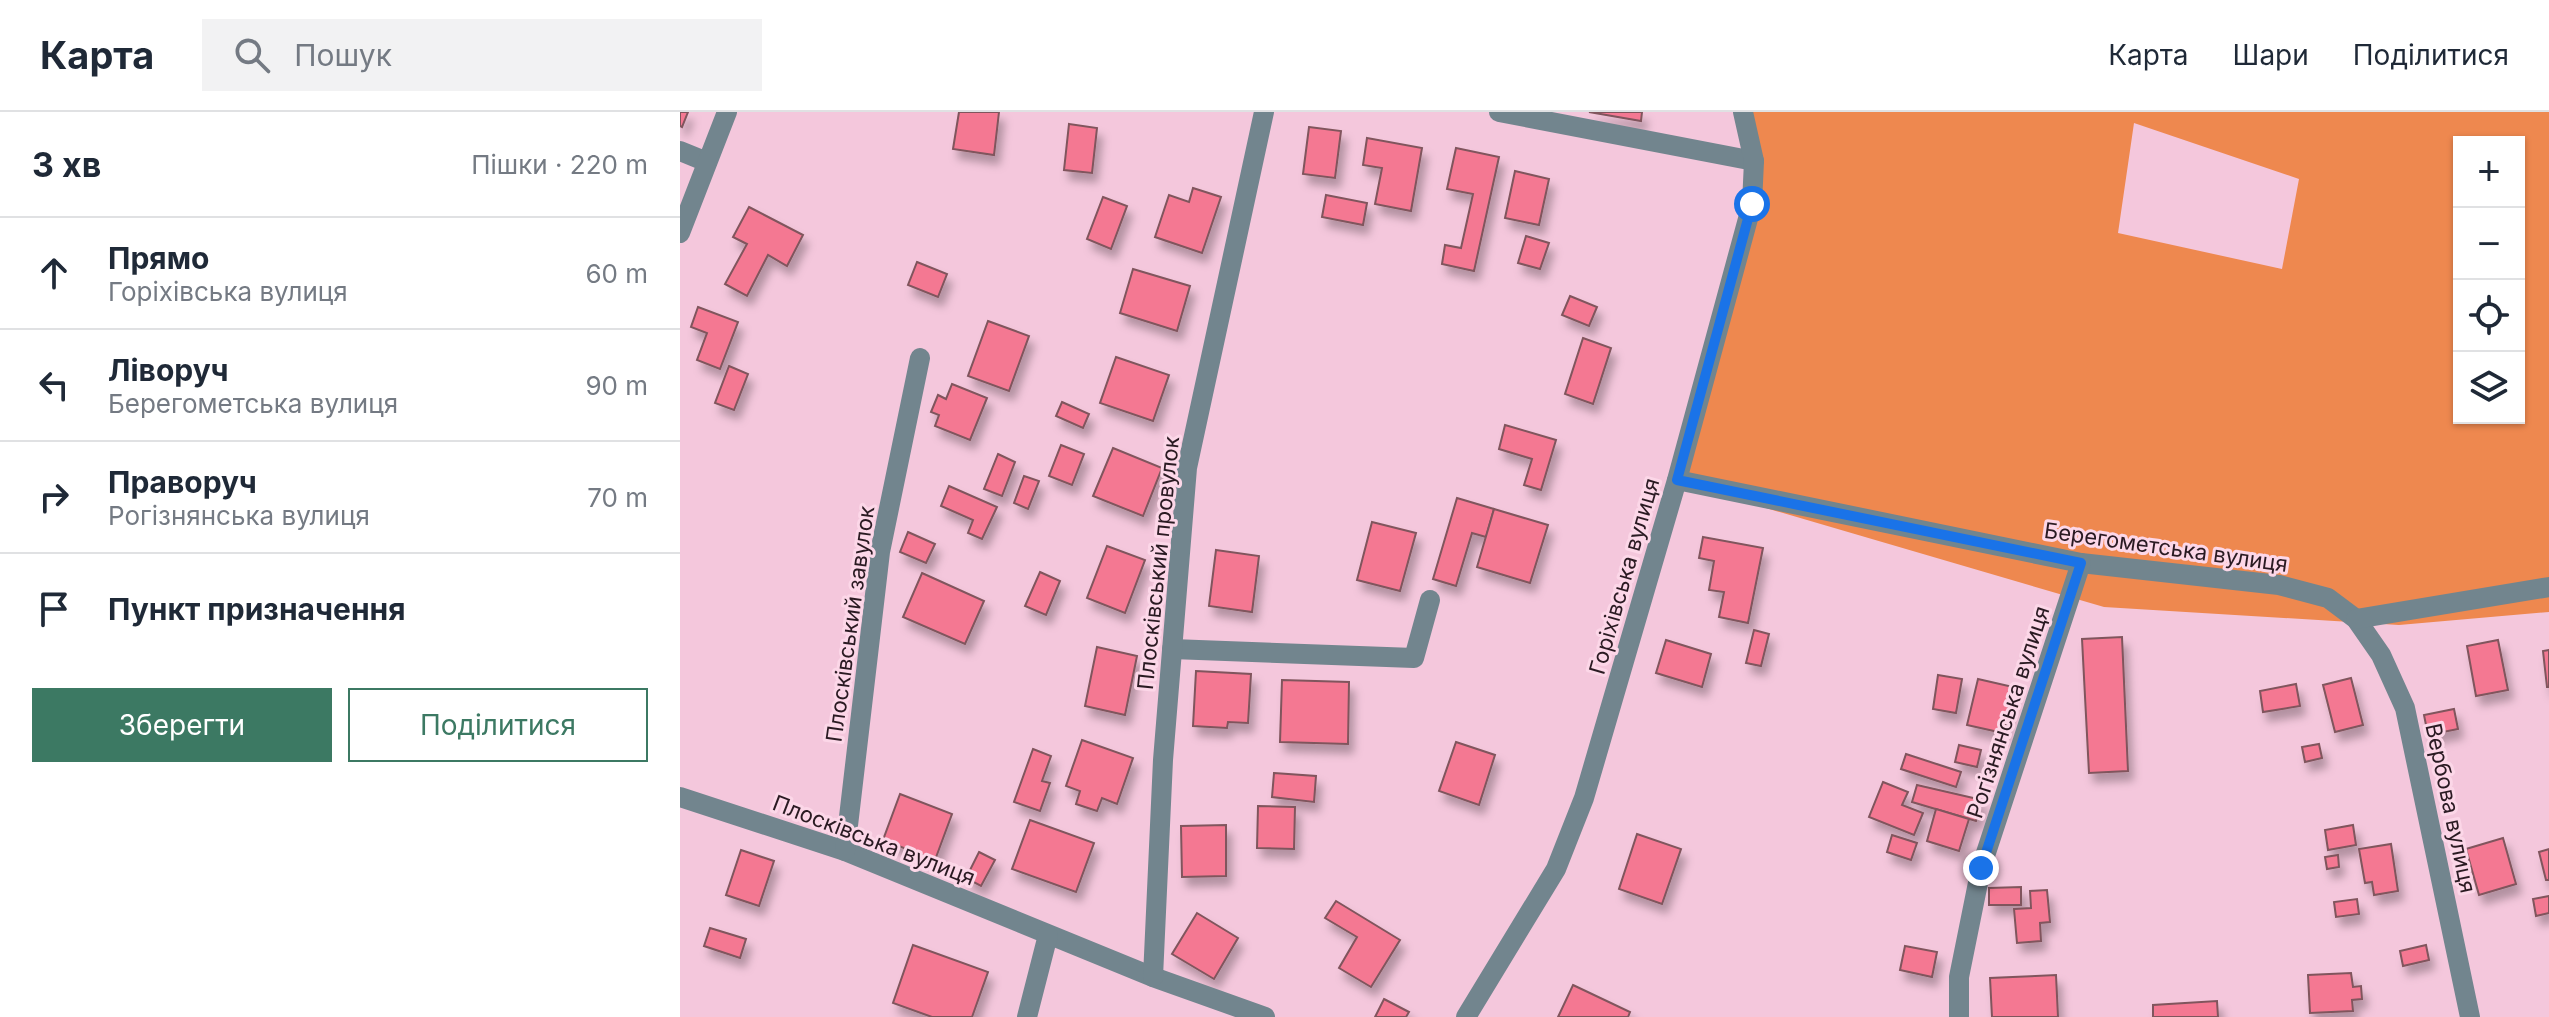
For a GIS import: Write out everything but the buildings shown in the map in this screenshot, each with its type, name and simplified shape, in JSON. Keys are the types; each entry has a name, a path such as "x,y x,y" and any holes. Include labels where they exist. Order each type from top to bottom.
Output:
{"street":[{"path":"680,233 727,112"},
{"name":"Плосківський провулок","path":"1153,977 1172,649 1187,468 1264,112"},
{"path":"1499,112 1754,161"},
{"name":"Горіхівська вулиця","path":"1466,1017 1556,869 1584,798 1677,480 1752,204 1754,161 1746,118"},
{"path":"680,151 707,162"},
{"name":"Плосківський завулок","path":"845,851 880,552 920,358"},
{"name":"Берегометська вулиця","path":"1677,480 2081,563 2279,585 2328,598 2356,619"},
{"name":"Рогізнянська вулиця","path":"1959,1017 1959,977 1981,868 2081,563"},
{"path":"2356,619 2549,587"},
{"path":"1172,649 1414,658 1430,600"},
{"name":"Вербова вулиця","path":"2356,619 2381,655 2405,708 2470,1017"},
{"name":"Плосківська вулиця","path":"680,797 845,851 1153,977 1265,1017"},
{"path":"1027,1017 1048,935"}],"shaded area":[{"path":"1736,112 2549,112 2549,612 2399,625 2104,607 1677,482 1749,196","holes":["2134,123 2299,179 2282,269 2118,233"]}],"route":[{"path":"1752,204 1677,480 2081,563 1981,868"}]}
